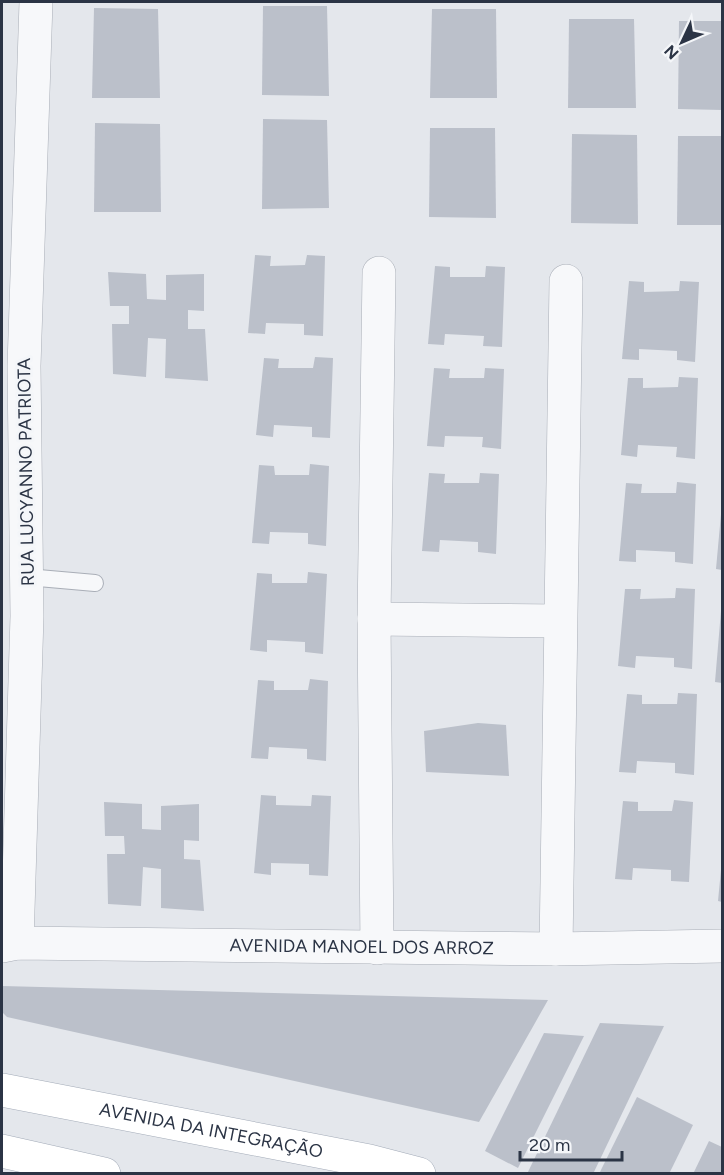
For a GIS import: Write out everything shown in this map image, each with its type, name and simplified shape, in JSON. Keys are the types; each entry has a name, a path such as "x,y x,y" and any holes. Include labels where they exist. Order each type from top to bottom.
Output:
{"main road":[{"name":"AVENIDA DA INTEGRAÇÃO","path":"2,1090 268,1143 364,1167 419,1173"},
{"path":"268,1143 279,1159 280,1173"},
{"path":"2,1151 104,1173"}],"street":[{"name":"RUA LUCYANNO PATRIOTA","path":"9,945 14,616 27,577 13,366 36,2"},
{"path":"376,948 374,619 379,273"},
{"path":"556,949 566,281"},
{"path":"374,619 560,621"},
{"name":"AVENIDA MANOEL DOS ARROZ","path":"9,945 556,949 723,946"}],"lane":[{"path":"27,577 95,583"}],"building":[{"path":"263,6 327,6 329,96 262,95"},
{"path":"94,8 158,9 160,98 92,98"},
{"path":"432,9 496,9 497,98 430,98"},
{"path":"569,19 634,19 636,108 568,108"},
{"path":"679,21 722,21 722,110 678,109"},
{"path":"263,119 327,120 329,208 262,209"},
{"path":"95,123 160,124 161,212 94,212"},
{"path":"430,128 495,128 496,218 429,217"},
{"path":"572,134 637,135 638,224 571,223"},
{"path":"678,136 722,136 722,225 677,225"},
{"path":"255,255 271,256 270,266 305,265 307,255 325,256 323,336 304,335 304,324 266,323 265,334 248,333"},
{"path":"435,266 450,267 450,277 485,277 486,266 505,267 502,347 483,346 484,336 445,334 444,345 428,344"},
{"path":"108,272 146,274 147,299 166,300 166,275 204,274 204,311 188,310 188,329 205,329 208,381 165,378 166,339 148,338 146,377 113,374 112,324 129,324 129,306 110,306"},
{"path":"629,281 644,282 644,292 679,291 680,281 699,282 695,362 677,360 677,351 639,349 639,360 622,359"},
{"path":"315,357 333,358 330,438 312,437 312,427 274,425 273,437 256,435 264,358 279,359 278,368 313,368"},
{"path":"434,368 450,369 449,378 484,378 485,368 504,369 501,449 482,447 483,437 445,436 444,447 427,446"},
{"path":"679,377 698,378 695,459 676,457 677,447 638,445 637,457 621,455 628,378 643,378 643,388 678,387"},
{"path":"310,464 329,466 326,546 308,544 308,533 270,532 269,544 252,543 259,465 274,466 275,475 309,475"},
{"path":"429,473 445,474 444,483 479,483 480,473 499,474 496,554 478,552 478,542 440,540 439,552 422,551"},
{"path":"677,482 696,484 693,564 675,562 675,552 636,550 636,562 619,561 626,483 642,484 641,493 676,493"},
{"path":"722,514 722,570 716,569"},
{"path":"308,572 327,574 323,654 305,652 305,642 267,640 267,652 250,650 257,573 272,574 272,583 307,583"},
{"path":"676,588 695,589 692,669 674,667 674,658 636,656 635,668 618,666 625,589 641,589 640,599 675,598"},
{"path":"722,611 722,683 715,682"},
{"path":"310,679 328,681 326,761 307,759 307,749 269,747 268,759 251,758 258,680 274,681 274,690 308,690"},
{"path":"678,693 697,694 694,775 675,773 675,763 637,761 636,773 619,772 627,694 642,695 642,704 677,704"},
{"path":"478,723 506,725 509,776 426,772 424,731"},
{"path":"261,795 276,796 276,805 311,806 312,795 331,796 328,876 309,875 309,864 271,863 271,875 254,873"},
{"path":"674,800 693,802 689,882 671,881 671,870 633,868 632,880 615,879 623,801 638,802 638,811 672,811"},
{"path":"104,802 142,804 142,829 161,830 161,806 199,804 199,841 184,840 184,859 200,860 204,911 161,908 161,869 143,867 141,906 108,904 107,854 125,854 124,836 105,836"},
{"path":"722,870 722,902 718,901"},
{"path":"2,986 548,1000 479,1122 7,1017 2,1012"},
{"path":"600,1023 664,1026 593,1174 527,1174"},
{"path":"544,1033 584,1036 518,1168 485,1151"},
{"path":"637,1097 693,1125 669,1174 599,1174"},
{"path":"709,1141 722,1147 722,1174 693,1174"}]}
